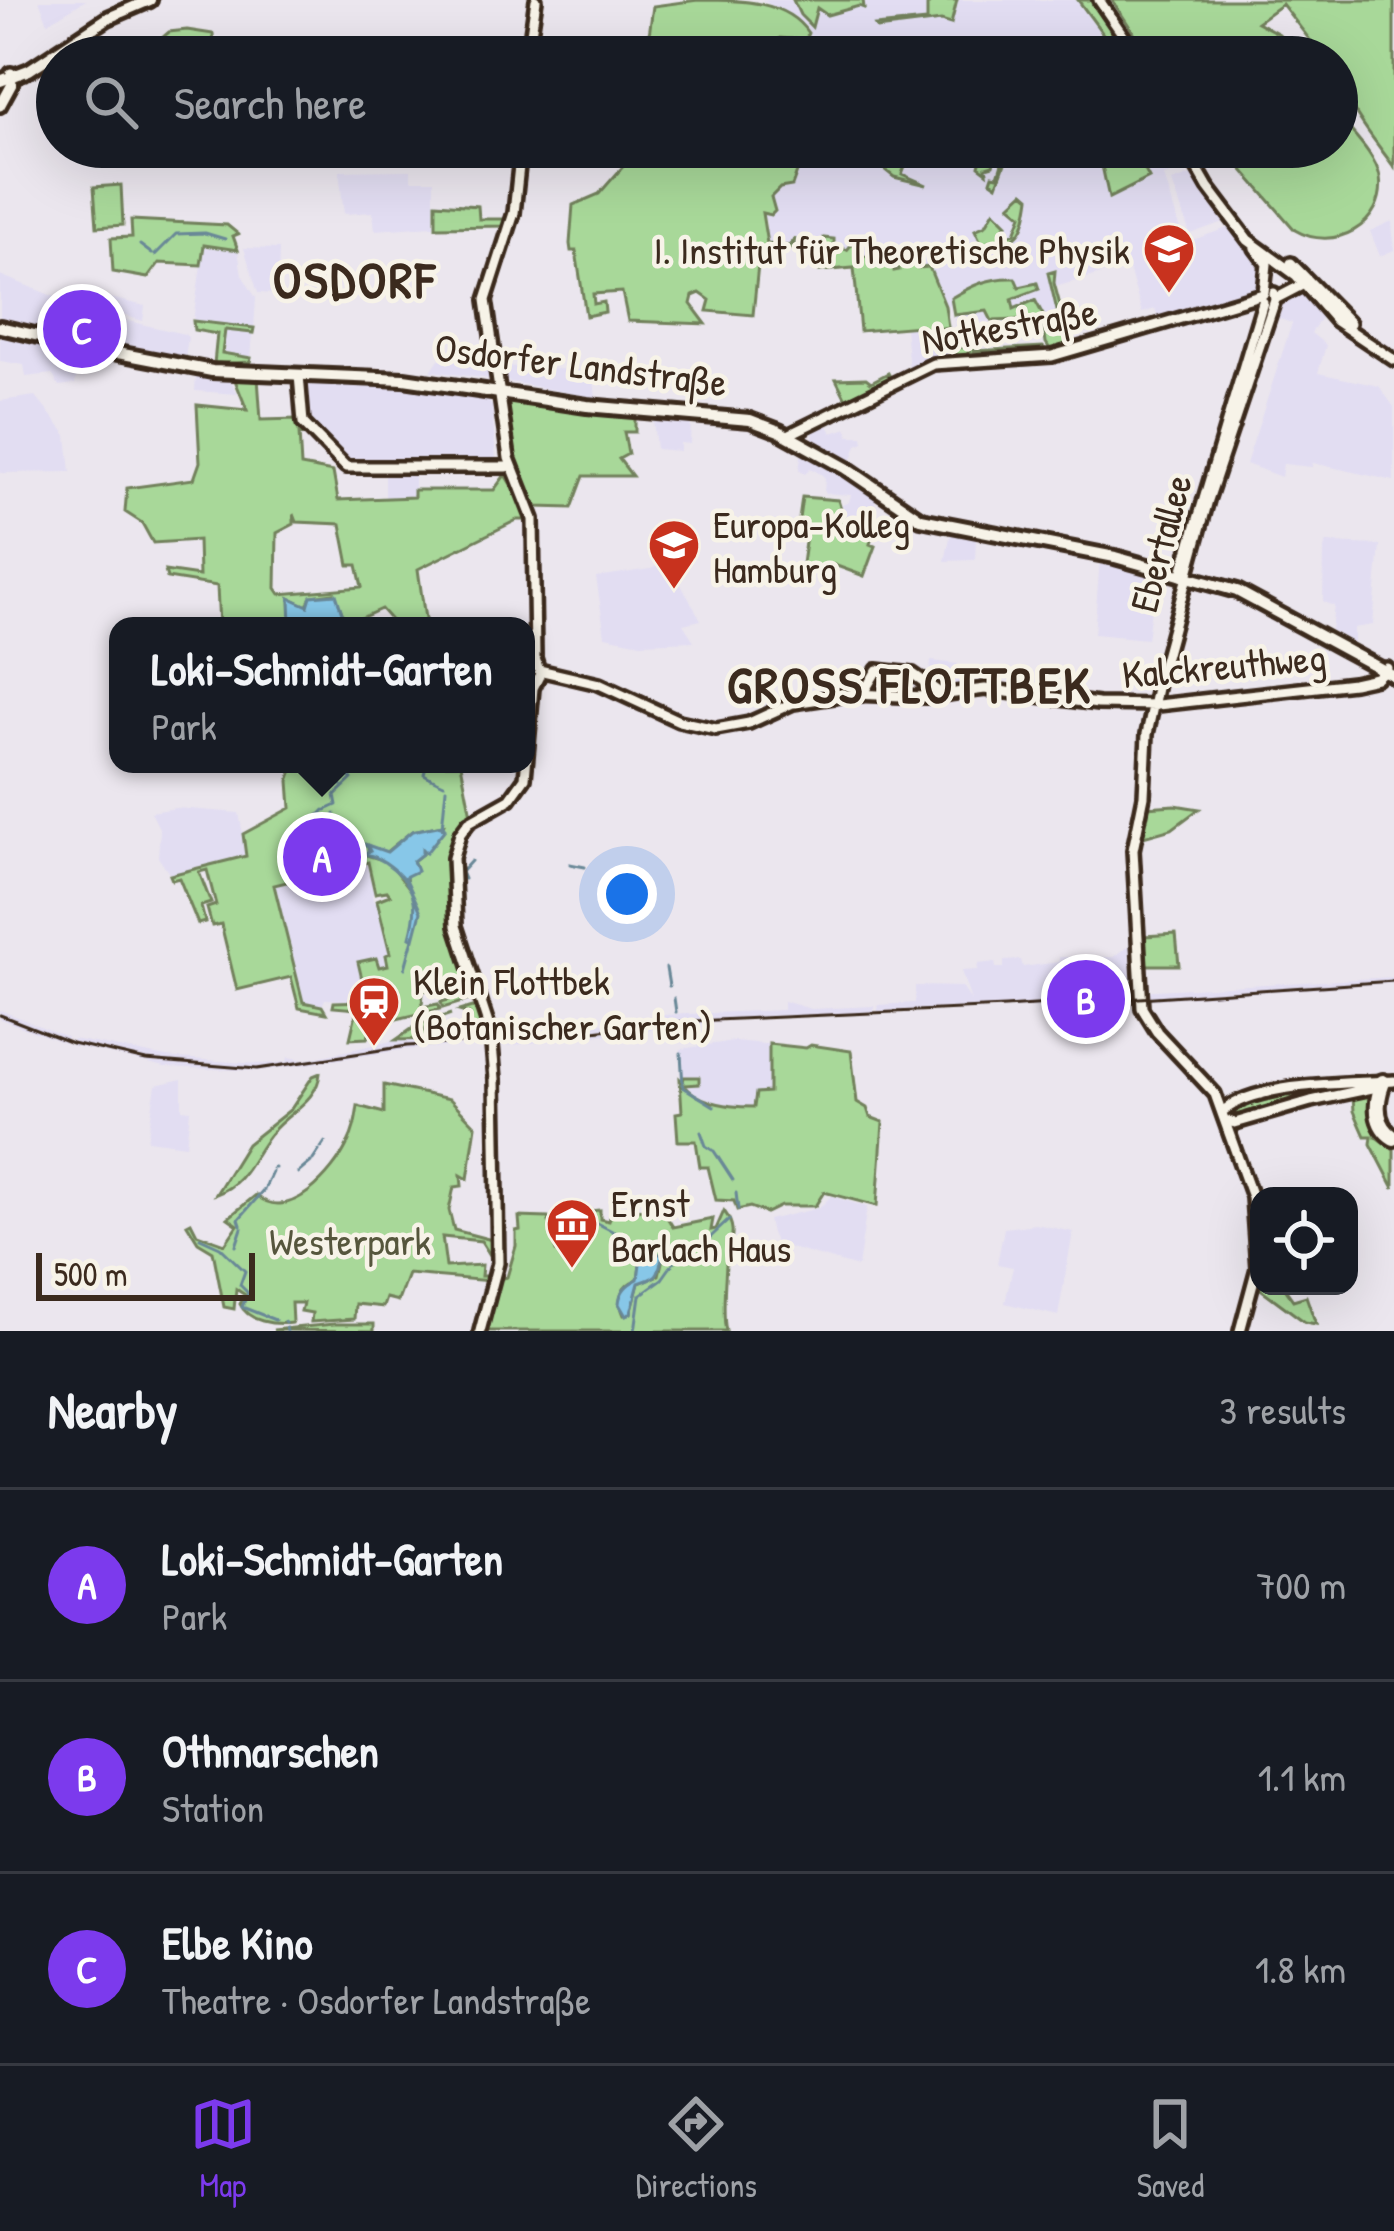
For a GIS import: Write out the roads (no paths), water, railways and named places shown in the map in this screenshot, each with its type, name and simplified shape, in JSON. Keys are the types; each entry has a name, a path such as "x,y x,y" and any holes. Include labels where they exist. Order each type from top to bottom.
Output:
{"highway":[{"path":"1384,1090 1384,1120 1394,1136"}],"main road":[{"path":"82,36 154,0"},
{"path":"5,84 36,65"},
{"name":"Osdorfer Landstraße","path":"4,330 202,369 404,379 617,405 740,414 791,434 922,517 965,530 1185,572 1252,597 1389,672"},
{"name":"Osdorfer Landstraße","path":"498,389 614,409 741,418 791,434"},
{"path":"530,398 544,394"}],"street":[{"path":"531,36 536,0"},
{"path":"1102,0 1127,36"},
{"path":"519,168 514,213 486,294 507,463 532,508 535,617"},
{"path":"1198,168 1268,264 1270,297 1304,284 1317,287"},
{"path":"1235,220 1333,318 1394,357"},
{"path":"1252,244 1317,287 1344,319 1394,357"},
{"name":"Ebertallee","path":"1227,1113 1213,1084 1142,1008 1134,844 1150,706 1185,572 1270,297 1269,251"},
{"name":"Notkestraße","path":"791,434 929,366 1048,357 1249,298 1270,297"},
{"path":"302,373 301,419 339,463 352,468 472,468 507,463"},
{"path":"862,695 878,670 915,675 936,694"},
{"name":"Kalckreuthweg","path":"535,673 599,684 701,728 729,728 793,703 862,695 989,689 1081,703 1150,706 1292,692 1389,672"},
{"path":"480,1331 498,1263 495,1230 500,1192 492,1038 456,926 454,852 469,822 510,799 525,773"},
{"path":"1227,1113 1309,1085 1384,1090"},
{"path":"1227,1113 1384,1090"},
{"path":"1227,1113 1252,1197 1257,1258 1240,1331"}],"water":[{"path":"336,594 343,617 291,617 290,598 308,606 311,596"},
{"path":"443,825 445,829 426,853 422,849 413,861 417,871 405,877 421,912 414,939 410,937 414,901 407,884 385,863 361,854 370,851 367,845 387,852 412,831"},
{"path":"664,1254 658,1273 639,1283 626,1316 619,1304 621,1295 638,1279 641,1256"}],"waterway":[{"path":"155,255 176,234 205,233 225,239"},
{"path":"140,245 152,254"},
{"path":"326,810 337,805 335,795 352,779 345,773"},
{"path":"424,773 431,778"},
{"path":"337,776 341,785"},
{"path":"433,779 444,784"},
{"path":"442,828 446,788"},
{"path":"300,854 290,855 287,850 294,839 309,833 324,810"},
{"path":"335,814 335,824 349,839 369,847"},
{"path":"340,859 353,856"},
{"path":"313,864 316,868 338,860"},
{"path":"464,879 461,872 471,861"},
{"path":"570,864 585,867"},
{"path":"405,968 414,935"},
{"path":"666,968 669,986"},
{"path":"674,998 676,1012"},
{"path":"681,1053 683,1087 714,1106"},
{"path":"701,1132 712,1150"},
{"path":"321,1148 325,1142"},
{"path":"313,1160 319,1151"},
{"path":"714,1151 733,1180"},
{"path":"298,1173 311,1162"},
{"path":"241,1225 239,1219 264,1190 272,1172"},
{"path":"736,1193 738,1209"},
{"path":"575,1212 622,1236"},
{"path":"670,1245 677,1243 681,1254 702,1245 729,1220"},
{"path":"236,1246 242,1228"},
{"path":"200,1238 220,1247 245,1271 240,1285 248,1293 242,1307 275,1320"},
{"path":"635,1331 640,1295 662,1279 674,1262 668,1248"}],"tram line":[{"path":"0,1015 72,1043 146,1060 257,1069 407,1046 516,1040 670,1022 1005,1007 1394,981"}],"place":[{"name":"I. Institut für Theoretische Physik","path":"1169,295"},
{"name":"Elbe Kino","path":"82,329"},
{"name":"Europa-Kolleg Hamburg","path":"674,591"},
{"name":"Loki-Schmidt-Garten","path":"322,857"},
{"name":"Othmarschen","path":"1086,999"},
{"name":"Klein Flottbek (Botanischer Garten)","path":"374,1048"},
{"name":"Ernst Barlach Haus","path":"572,1270"}],"district":[{"name":"OSDORF","path":"355,279"},
{"name":"GROSS FLOTTBEK","path":"910,684"}],"park label":[{"name":"Westerpark","path":"350,1240"}]}
